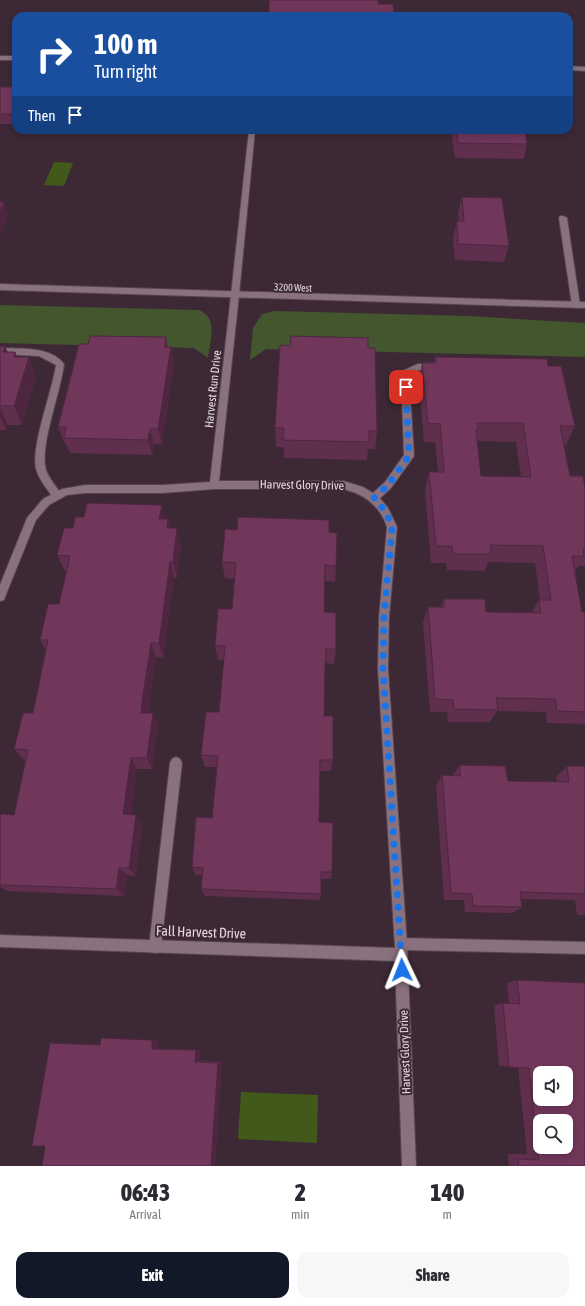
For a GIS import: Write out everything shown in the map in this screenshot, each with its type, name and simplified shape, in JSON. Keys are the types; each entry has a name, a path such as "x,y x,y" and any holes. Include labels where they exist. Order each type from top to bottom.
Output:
{"street":[{"path":"0,58 12,58"},
{"path":"573,68 585,69"},
{"name":"Harvest Run Drive","path":"214,485 252,134"},
{"path":"562,218 576,305"},
{"name":"3200 West","path":"0,287 585,305"},
{"path":"0,351 39,353 51,356 60,364 60,378 41,450 41,469 56,496 42,506 32,518 0,597"},
{"path":"374,498 388,485 409,456 405,374 418,367 442,365"},
{"name":"Harvest Glory Drive","path":"56,496 65,492 85,489 147,490 214,485 343,485 355,487 374,498 386,512 392,528 384,617 383,669 401,950 410,1166"},
{"path":"155,946 176,763"},
{"name":"Fall Harvest Drive","path":"0,942 401,950 585,948"}],"shaded area":[{"path":"54,162 73,163 64,186 44,185"},
{"path":"0,305 198,310 205,313 211,324 212,330 208,358 194,348 0,343"},
{"path":"275,311 468,316 585,323 585,357 266,349 250,360 253,328 262,314"},
{"path":"241,1092 318,1095 317,1143 238,1139"}],"building":[{"path":"269,0 378,0 378,4 393,4 394,12 269,12"},
{"path":"0,87 12,87 12,114 0,114"},
{"path":"457,134 526,134 527,144 458,143"},
{"path":"462,197 502,198 509,246 458,244 457,221 464,221"},
{"path":"0,202 4,202 0,213"},
{"path":"90,336 166,337 165,347 171,347 158,429 150,429 148,440 64,438 66,427 58,427 79,344 88,344"},
{"path":"291,336 368,338 368,348 375,348 377,431 369,431 369,442 283,440 284,428 275,428 280,345 290,346"},
{"path":"0,346 5,346 3,352 15,352 14,357 29,357 14,406 0,406"},
{"path":"435,357 547,359 548,366 561,366 575,426 560,426 570,476 583,476 585,487 584,556 572,556 582,612 585,612 585,712 557,711 555,699 496,698 498,710 454,709 453,700 435,699 428,607 444,607 444,599 485,599 486,612 541,613 539,600 551,600 543,546 490,545 491,554 453,554 452,546 436,546 429,472 444,472 440,424 428,423 422,363 436,363","holes":["477,423 523,423 531,477 481,476 476,430 478,430"]},
{"path":"87,503 162,505 159,519 168,519 167,528 177,528 173,562 170,562 159,643 151,643 142,701 141,713 153,713 147,758 131,758 123,814 136,815 129,868 119,868 116,889 0,885 0,818 1,814 14,815 28,750 14,749 23,713 33,713 48,640 40,640 48,604 59,604 70,556 57,555 64,528 73,528 75,517 84,517"},
{"path":"238,517 329,520 329,532 337,533 336,566 325,565 324,612 336,613 336,649 326,649 325,665 324,716 333,716 333,760 320,760 319,822 333,823 332,872 321,872 321,894 201,889 203,868 192,867 196,817 212,818 218,756 201,755 206,712 219,712 225,646 215,646 218,609 232,609 236,563 222,562 225,529 237,530"},
{"path":"460,765 505,766 508,781 569,782 567,766 585,766 585,894 520,892 522,907 473,906 472,894 451,893 442,775 460,776"},
{"path":"517,980 585,983 585,1166 519,1166 518,1159 539,1160 538,1154 573,1154 573,1114 534,1114 533,1106 573,1106 573,1066 533,1066 533,1105 529,1068 509,1067 503,1003 520,1004"},
{"path":"101,1038 152,1040 152,1049 196,1050 195,1062 218,1063 211,1166 42,1166 45,1146 32,1146 50,1043 100,1045"}],"route":[{"path":"402,970 383,669 384,617 392,528 389,517 383,506 374,498 388,485 409,456 406,387"}]}
